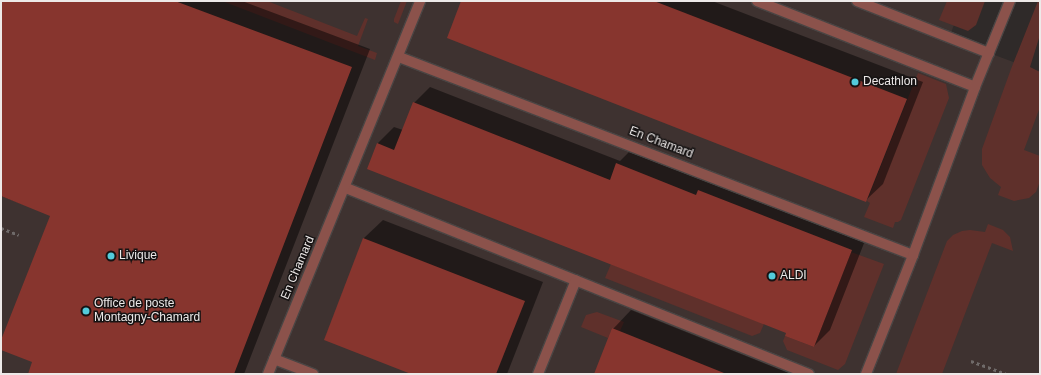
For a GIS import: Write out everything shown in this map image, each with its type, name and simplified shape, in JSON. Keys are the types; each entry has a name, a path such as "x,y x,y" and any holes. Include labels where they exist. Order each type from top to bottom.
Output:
{"street":[{"name":"En Chamard","path":"268,374 346,188 420,1"},
{"path":"757,1 974,87"},
{"path":"857,1 989,53"},
{"path":"866,374 913,255 974,87 1010,1"},
{"name":"En Chamard","path":"399,57 913,255"},
{"path":"346,188 809,374"},
{"path":"538,374 576,280"},
{"path":"274,359 313,374"}],"path":[{"path":"1,228 19,235"},
{"path":"971,361 1006,374"}],"shaded area":[{"path":"1,1 963,1 949,38 1040,72 1040,374 1,374"},
{"path":"222,1 267,1 357,36 365,18 368,19 358,46 377,53 375,60"},
{"path":"401,1 407,1 398,24 394,22 394,19"},
{"path":"947,1 985,1 976,25 968,31 939,20"},
{"path":"1038,1 1040,1 1040,35 1030,67 1040,72 1040,107 1024,150 1040,156 1040,181 1036,192 1029,198 1014,201 998,195 1001,187 990,178 982,165 982,149"},
{"path":"918,73 946,84 949,98 901,220 895,222 893,228 864,217 870,203 867,201"},
{"path":"988,224 1003,230 1010,237 1013,251 992,243 942,374 896,374 947,241 953,235 962,231 970,230 985,232"},
{"path":"851,252 884,264 845,364 838,370 787,350 783,341 785,336 814,347"},
{"path":"611,264 764,324 760,333 752,336 605,278"},
{"path":"597,312 624,322 620,331 612,328 608,338 581,327 586,315"}],"building":[{"path":"1,1 175,1 352,67 234,374 28,374 32,362 1,350 1,340 50,216 1,196"},
{"path":"461,1 654,1 907,99 866,202 447,38"},
{"path":"413,102 610,180 616,163 696,195 698,190 852,250 814,347 785,336 786,333 367,169 377,143 394,150"},
{"path":"363,238 525,301 496,374 411,374 324,340"},
{"path":"612,328 724,373 724,374 594,374"}],"place":[{"name":"Decathlon","path":"855,82"},
{"name":"Livique","path":"111,256"},
{"name":"ALDI","path":"772,276"},
{"name":"Office de poste Montagny-Chamard","path":"86,311"}]}
